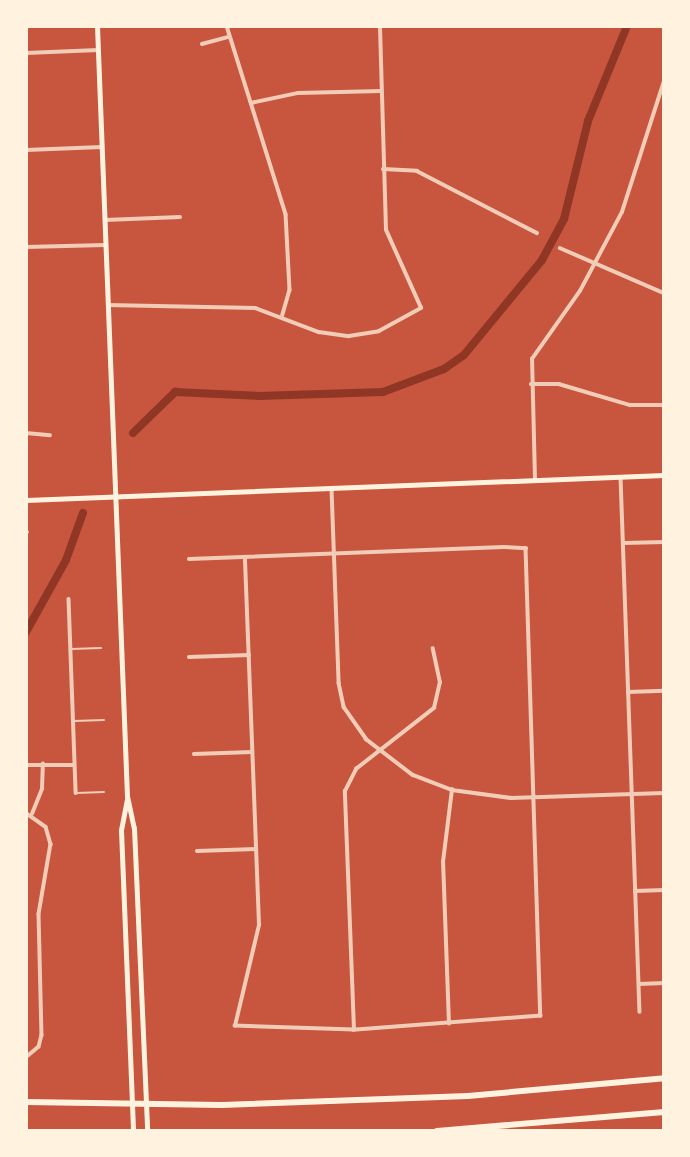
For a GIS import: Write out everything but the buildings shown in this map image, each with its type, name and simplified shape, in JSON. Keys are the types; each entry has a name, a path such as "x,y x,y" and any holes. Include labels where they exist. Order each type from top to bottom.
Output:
{"highway":[{"path":"26,1102 169,1106 441,1097 664,1078"},
{"path":"437,1131 664,1112"}],"main road":[{"path":"97,26 127,796 134,828 147,1131"},
{"path":"26,500 117,494 664,475"},
{"path":"127,796 121,830 133,1131"}],"street":[{"path":"227,26 286,214 290,290 283,316"},
{"path":"107,305 245,307 283,316 319,332 349,336 379,331 421,307 388,238 383,169 380,26"},
{"path":"202,44 229,37"},
{"path":"26,53 98,50"},
{"path":"534,480 531,384 535,350 594,264 632,189 664,81"},
{"path":"250,103 298,93 381,91"},
{"path":"26,150 102,147"},
{"path":"383,169 417,171 537,233"},
{"path":"104,220 180,217"},
{"path":"26,247 105,245"},
{"path":"560,248 664,293"},
{"path":"531,384 559,384 630,405 664,405"},
{"path":"26,433 50,435"},
{"path":"621,477 640,1012"},
{"path":"331,487 341,695 353,725 380,751 413,775 452,790 536,798 664,793"},
{"path":"623,543 664,542"},
{"path":"189,559 335,553 526,548 541,1016 354,1030 235,1026 257,943 245,557"},
{"path":"68,599 76,793"},
{"path":"354,1030 345,791 356,769 434,708 440,683 433,649"},
{"path":"189,657 248,655"},
{"path":"628,692 664,691"},
{"path":"194,754 252,752"},
{"path":"32,814 42,789 43,764"},
{"path":"26,765 74,765"},
{"path":"449,1024 443,862 452,790"},
{"path":"26,813 32,814 46,827 51,844 39,914 42,1035 39,1047 27,1058"},
{"path":"197,851 256,849"},
{"path":"635,891 664,890"},
{"path":"639,984 664,983"}],"lane":[{"path":"70,649 102,648"},
{"path":"72,721 104,720"},
{"path":"76,793 104,793"}],"waterway":[{"path":"133,433 175,392 259,396 383,392 444,369 464,355 542,260 564,219 588,121 627,26"},
{"path":"26,632 66,560 83,513"}]}
